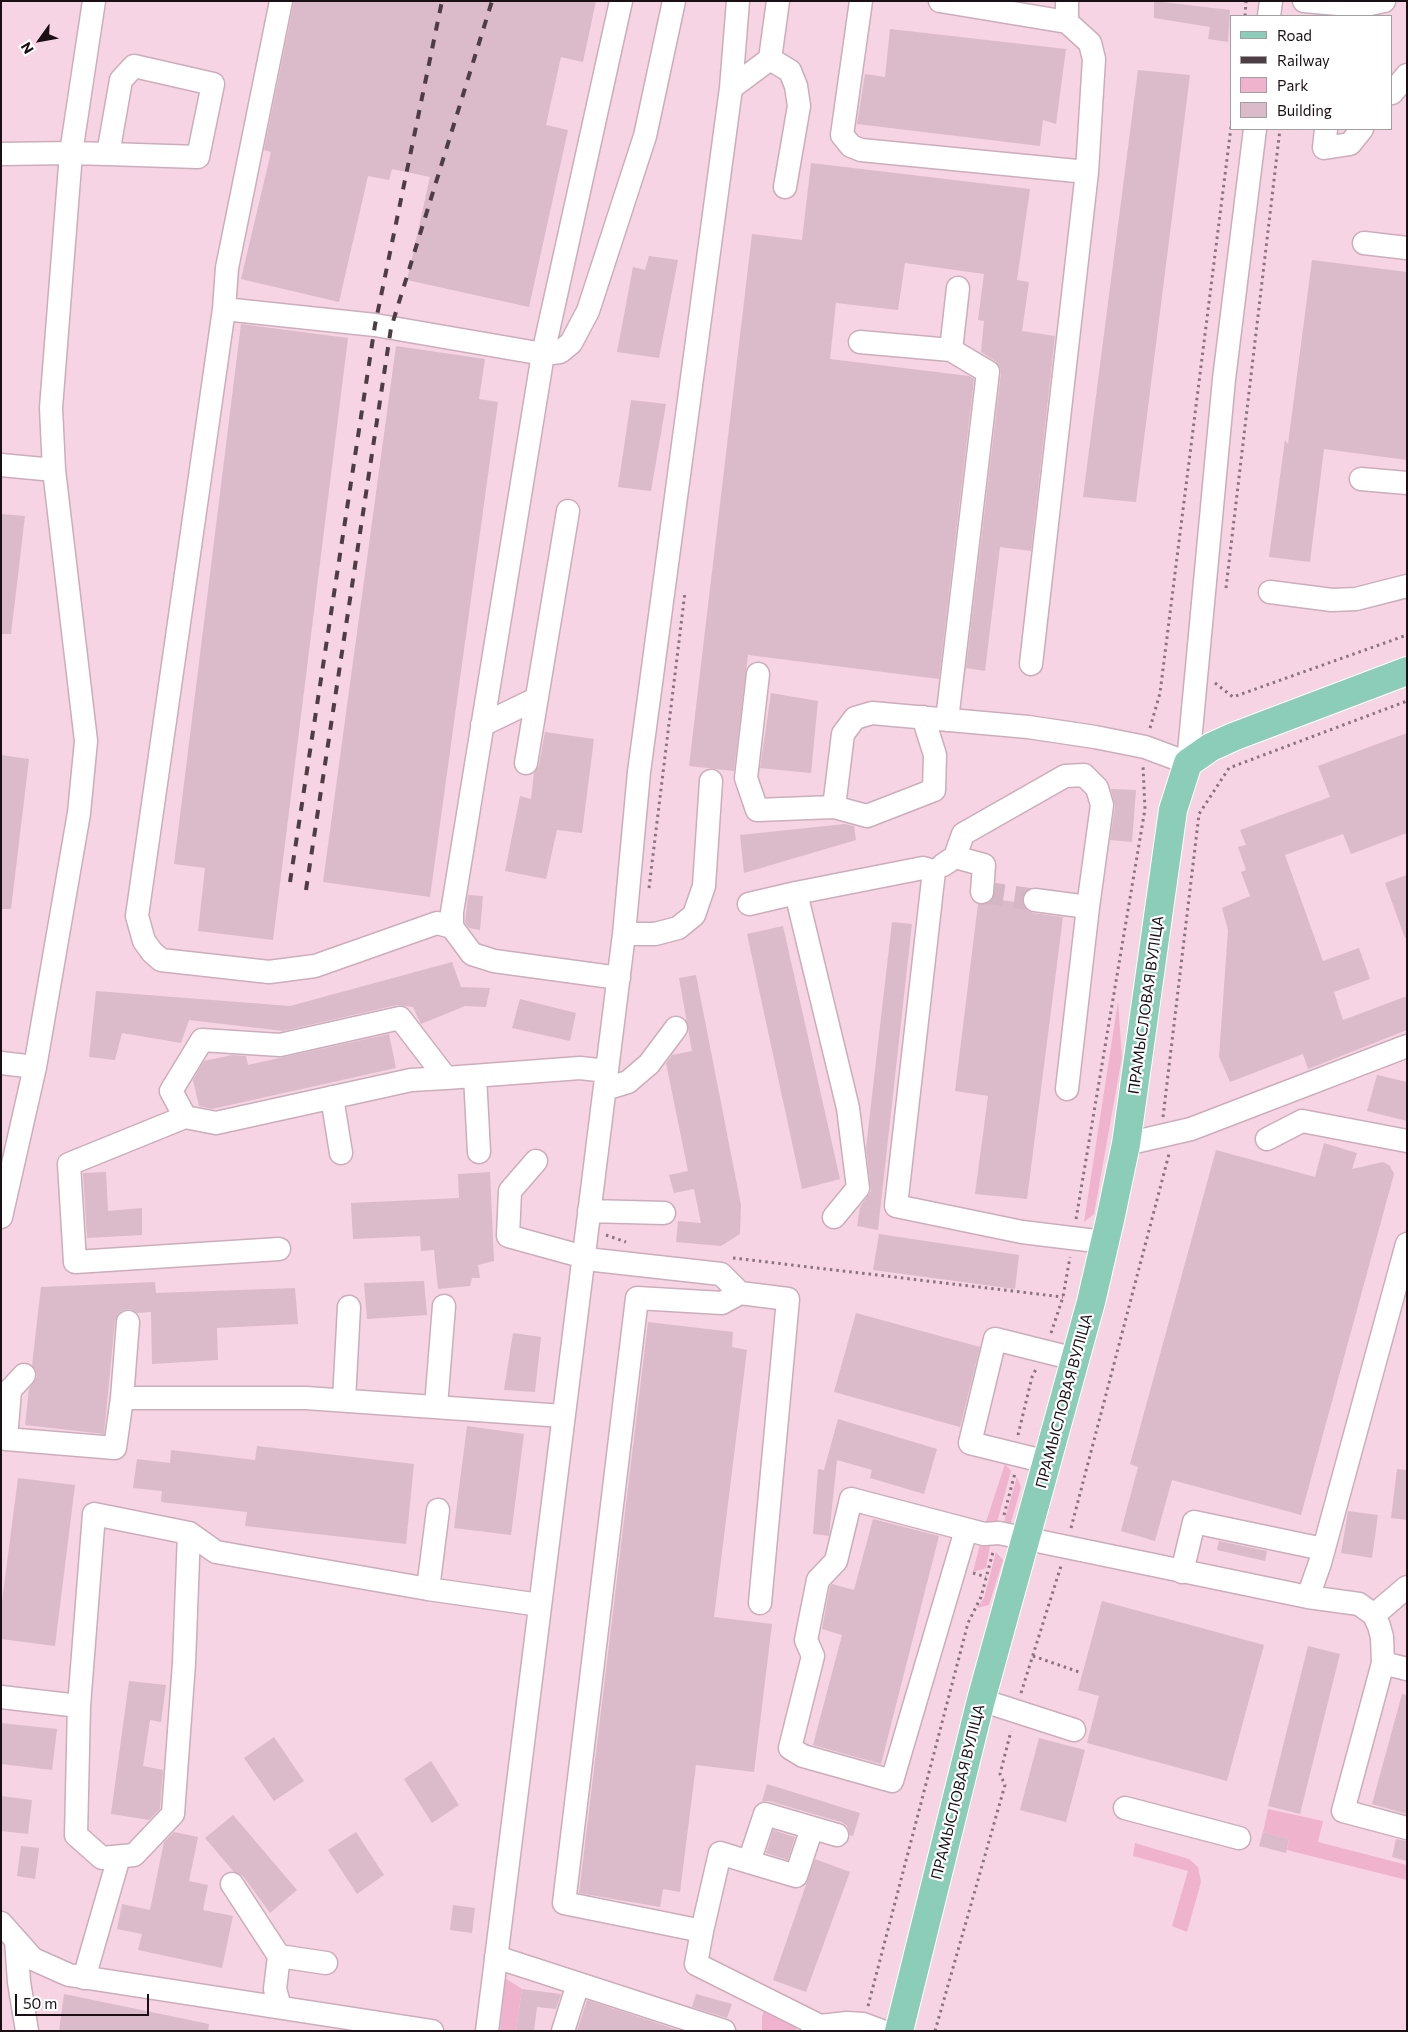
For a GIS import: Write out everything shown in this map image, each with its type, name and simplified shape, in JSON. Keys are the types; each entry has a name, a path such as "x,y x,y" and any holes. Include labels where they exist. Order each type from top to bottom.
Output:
{"main road":[{"path":"1188,763 1211,747 1233,737 1407,671"},
{"name":"ПРАМЫСЛОВАЯ ВУЛІЦА","path":"899,2031 981,1700 1076,1359 1104,1242 1126,1144 1173,810 1188,763"}],"lane":[{"path":"1,1217 7,1164 35,1067 79,813 86,740 54,470 52,408 71,152 94,1"},
{"path":"281,1 227,268 224,309 137,916 144,941 161,960 269,972 315,966 436,923 452,927"},
{"path":"619,978 494,961 472,954 452,927 452,912 543,354 621,1"},
{"path":"224,309 375,325 543,354 560,352 571,343 588,311 645,136 674,1"},
{"path":"487,2031 619,978 638,772 731,88 738,1"},
{"path":"731,88 770,59 778,1"},
{"path":"861,1 842,135 851,146 860,150 1087,172"},
{"path":"940,1 1067,12 1090,43 1094,59 1087,172 1031,664"},
{"path":"1269,15 1271,1"},
{"path":"1304,1 1358,11 1384,1"},
{"path":"770,59 790,71 796,86 799,106 785,187"},
{"path":"1,154 71,152 108,154 198,157 212,84 134,66 121,80 108,154"},
{"path":"1393,92 1407,76"},
{"path":"834,807 843,734 855,718 872,713 1028,727 1096,737 1145,746 1188,763 1224,379 1255,130"},
{"path":"1326,130 1324,148 1350,144 1361,130"},
{"path":"1364,243 1407,248"},
{"path":"950,350 958,288"},
{"path":"860,342 950,350 988,372 947,720"},
{"path":"1,465 54,470"},
{"path":"1361,479 1407,483"},
{"path":"526,763 568,511"},
{"path":"1270,592 1332,600 1348,600 1407,586"},
{"path":"758,674 746,778 757,810 834,807 867,816 934,790 935,755 923,718"},
{"path":"482,725 536,699"},
{"path":"749,904 923,868 934,871 955,857 963,834 1065,776 1084,775 1097,788 1102,805 1067,1089"},
{"path":"624,934 655,934 678,928 694,915 704,886 711,781"},
{"path":"955,857 984,865 982,892"},
{"path":"934,871 896,1206 1022,1232 1104,1242"},
{"path":"796,893 849,1117 858,1188 834,1217"},
{"path":"1035,900 1088,907"},
{"path":"186,1117 171,1091 202,1040 280,1044 400,1018 446,1078"},
{"path":"279,1249 75,1262 69,1164 186,1117 216,1123 411,1080 580,1068 606,1080 628,1082 649,1064 676,1028"},
{"path":"1126,1144 1191,1129 1407,1046"},
{"path":"1,1063 35,1067"},
{"path":"475,1076 479,1152"},
{"path":"332,1098 341,1153"},
{"path":"1267,1139 1302,1121 1407,1141"},
{"path":"536,1161 510,1191 508,1236 584,1257 721,1274 740,1293"},
{"path":"588,1219 664,1213"},
{"path":"1308,1597 1407,1244"},
{"path":"702,1930 564,1903 636,1298 722,1303 740,1293 788,1299 760,1603"},
{"path":"344,1400 349,1306"},
{"path":"436,1406 444,1306"},
{"path":"24,1375 10,1390 6,1438 115,1448 122,1398 128,1322"},
{"path":"1047,1462 970,1443 995,1339 1076,1359"},
{"path":"122,1398 306,1398 564,1416"},
{"path":"966,1530 892,1781 803,1756 790,1748 813,1656 806,1640 818,1580 836,1561 851,1499 984,1534 999,1533 1308,1597 1359,1604 1374,1615 1382,1637 1383,1663 1344,1811 1407,1828"},
{"path":"428,1589 438,1510"},
{"path":"190,1534 184,1663 173,1814 134,1855 102,1858 76,1835 79,1706 94,1514 190,1534 216,1552 428,1589 540,1604"},
{"path":"1182,1572 1194,1522 1323,1549"},
{"path":"1374,1615 1407,1587"},
{"path":"1383,1663 1407,1669"},
{"path":"1,1697 79,1706"},
{"path":"981,1700 1074,1730"},
{"path":"1126,1808 1239,1838"},
{"path":"749,1862 764,1814 837,1835"},
{"path":"812,1828 796,1876 720,1853 696,1964 816,2028 863,2024 882,2031"},
{"path":"84,1978 119,1856"},
{"path":"232,1884 279,1956 275,1989 280,2007"},
{"path":"1,1923 19,1982 27,2031"},
{"path":"9,1947 69,1975 84,1978 432,2031"},
{"path":"279,1956 326,1962"},
{"path":"496,1957 714,2029"},
{"path":"563,2031 578,1984"}],"path":[{"path":"1244,15 1246,1"},
{"path":"1226,594 1280,130"},
{"path":"1216,674 1215,684 1233,697 1407,635"},
{"path":"588,1219 601,1234 630,1243"},
{"path":"728,1257 1063,1297"},
{"path":"935,2031 1005,1785 1000,1774 1016,1711 1033,1656 1082,1673"}],"green space":[{"path":"1118,1001 1122,1057 1094,1214 1084,1222"},
{"path":"1005,1464 1011,1471 996,1526 985,1525"},
{"path":"1017,1477 1021,1487 1010,1526 1002,1529"},
{"path":"980,1544 990,1546 986,1568 973,1572"},
{"path":"996,1552 1003,1560 989,1605 977,1608 984,1598"},
{"path":"1268,1809 1323,1821 1318,1842 1407,1865 1407,1880 1287,1850 1289,1839 1263,1832"},
{"path":"1135,1843 1189,1859 1198,1867 1201,1882 1187,1932 1172,1926 1188,1871 1133,1856"},
{"path":"505,1978 522,1989 516,2031 500,2031"},
{"path":"765,2007 800,2024 795,2031 762,2031 762,2017"}],"building":[{"path":"294,1 596,1 583,62 561,57 546,125 568,130 529,307 407,280 430,177 392,169 389,180 368,176 339,302 241,279 271,152 264,150"},
{"path":"1154,1 1230,10 1228,42 1208,39 1210,27 1154,18"},
{"path":"890,29 1066,49 1056,124 1043,120 1040,146 857,124 865,74 885,77"},
{"path":"1138,70 1190,75 1136,502 1083,497"},
{"path":"811,163 1030,189 1017,280 1029,282 1022,331 1055,336 1031,551 1000,547 985,671 966,668 1001,373 1000,367 995,361 981,352 984,321 978,320 984,274 905,263 898,310 836,303 830,359 969,376 974,379 939,679 748,655 734,771 689,766 752,234 802,240"},
{"path":"649,256 678,260 659,358 617,352 633,267 645,270"},
{"path":"1312,260 1407,272 1407,460 1324,449 1310,562 1269,557 1285,440 1288,444"},
{"path":"241,324 348,338 273,940 198,931 205,868 174,864"},
{"path":"396,346 485,359 479,399 498,402 430,897 323,882"},
{"path":"631,400 666,404 651,491 618,487"},
{"path":"1,514 25,516 11,634 1,634"},
{"path":"771,693 818,701 811,773 760,768"},
{"path":"545,732 594,739 582,833 557,830 546,879 505,871 520,796 531,799 534,773 539,765"},
{"path":"1407,733 1407,833 1351,854 1343,834 1285,855 1323,961 1359,948 1370,979 1334,992 1343,1020 1407,996 1407,1030 1308,1069 1303,1054 1230,1082 1219,1057 1228,930 1222,908 1250,896 1241,872 1246,870 1238,847 1246,845 1240,830 1330,797 1318,766"},
{"path":"1,755 29,759 11,909 1,909"},
{"path":"1111,789 1136,790 1132,842 1110,840 1115,806"},
{"path":"845,824 854,826 856,840 744,873 740,835"},
{"path":"1407,875 1407,938 1405,938 1385,883"},
{"path":"468,895 483,896 480,930 469,928 465,923"},
{"path":"993,899 1023,903 1027,910 1033,913 1063,917 1027,1199 975,1194 988,1096 955,1091 978,904 987,904"},
{"path":"892,922 912,924 878,1230 857,1226 860,1207 871,1191 866,1148"},
{"path":"783,926 840,1179 802,1189 747,934"},
{"path":"452,962 461,987 490,988 486,1007 465,1006 421,1024 413,1007 397,1005 283,1031 189,1020 181,1043 122,1033 115,1060 89,1057 96,991 290,1006"},
{"path":"696,975 741,1205 740,1234 721,1246 676,1242 678,1221 701,1223 694,1189 674,1193 669,1175 688,1171 666,1063 672,1055 692,1051 679,978"},
{"path":"520,999 576,1013 570,1041 512,1028"},
{"path":"389,1034 396,1068 212,1109 199,1106 193,1080 204,1061 232,1055 246,1056 248,1065"},
{"path":"1377,1075 1407,1082 1407,1121 1367,1111"},
{"path":"1324,1143 1357,1153 1352,1169 1383,1162 1390,1166 1394,1174 1301,1515 1172,1480 1155,1541 1121,1531 1138,1467 1130,1464 1216,1150 1315,1177"},
{"path":"106,1172 108,1211 142,1208 142,1235 87,1238 83,1173"},
{"path":"490,1172 494,1261 478,1265 480,1278 472,1278 470,1286 438,1289 434,1250 421,1251 420,1236 353,1239 351,1203 459,1198 458,1174"},
{"path":"879,1234 1019,1255 1015,1289 873,1270"},
{"path":"424,1281 427,1315 367,1319 364,1283"},
{"path":"155,1282 156,1293 295,1288 298,1324 217,1328 218,1360 152,1364 151,1312 137,1313 130,1309 123,1310 118,1314 115,1321 104,1434 25,1425 29,1389 37,1377 32,1365 41,1287"},
{"path":"856,1313 980,1347 960,1427 834,1392"},
{"path":"648,1322 733,1332 732,1347 747,1350 714,1617 772,1624 754,1772 696,1765 680,1892 663,1889 660,1907 579,1893"},
{"path":"513,1333 541,1337 535,1392 504,1390"},
{"path":"838,1419 937,1449 924,1494 870,1478 872,1470 837,1460 829,1536 813,1534 818,1469 824,1470"},
{"path":"467,1426 524,1434 511,1535 454,1528"},
{"path":"257,1446 414,1464 406,1544 245,1526 247,1512 161,1502 162,1491 133,1488 137,1459 170,1463 171,1450 255,1460"},
{"path":"1397,1469 1407,1470 1407,1520 1391,1518"},
{"path":"18,1478 75,1485 55,1646 1,1639 1,1609"},
{"path":"1348,1511 1378,1515 1372,1558 1341,1553"},
{"path":"873,1519 939,1536 881,1764 813,1745 842,1635 822,1629 830,1586 832,1584 854,1590"},
{"path":"1219,1541 1267,1551 1265,1561 1217,1550"},
{"path":"1102,1601 1264,1645 1227,1781 1087,1743 1099,1696 1078,1690"},
{"path":"1308,1646 1340,1654 1300,1814 1268,1806"},
{"path":"129,1681 166,1685 161,1722 150,1720 143,1766 163,1770 160,1809 149,1820 111,1814"},
{"path":"1402,1694 1407,1695 1407,1814 1372,1804"},
{"path":"1,1723 57,1729 52,1770 1,1764"},
{"path":"274,1737 304,1781 274,1801 244,1758"},
{"path":"1039,1738 1085,1750 1066,1822 1020,1810"},
{"path":"431,1761 459,1805 432,1823 404,1779"},
{"path":"767,1784 860,1813 853,1836 850,1835 847,1826 841,1822 769,1801 762,1801"},
{"path":"1,1796 32,1800 28,1834 1,1831"},
{"path":"233,1815 297,1890 270,1913 243,1876 234,1872 205,1838"},
{"path":"773,1830 795,1837 788,1860 766,1853"},
{"path":"174,1832 198,1837 189,1881 208,1885 203,1910 233,1916 222,1968 138,1950 142,1934 117,1929 122,1904 150,1910 164,1842"},
{"path":"356,1832 384,1875 357,1894 328,1850"},
{"path":"1263,1832 1289,1839 1286,1853 1259,1846"},
{"path":"1396,1839 1407,1841 1407,1861 1392,1857"},
{"path":"21,1846 39,1848 35,1879 17,1876"},
{"path":"815,1859 850,1872 806,1992 773,1980"},
{"path":"453,1905 475,1908 472,1933 450,1930"},
{"path":"522,1989 561,1994 556,2009 537,2007 534,2031 516,2031"},
{"path":"64,1994 209,2024 208,2031 59,2031"},
{"path":"696,1994 732,2004 727,2018 692,2007"},
{"path":"587,2000 681,2031 577,2031"}],"tunnel":[{"path":"982,892 1035,900"}],"railway":[{"path":"290,882 375,325 442,1"},
{"path":"306,890 391,328 492,1"}]}
